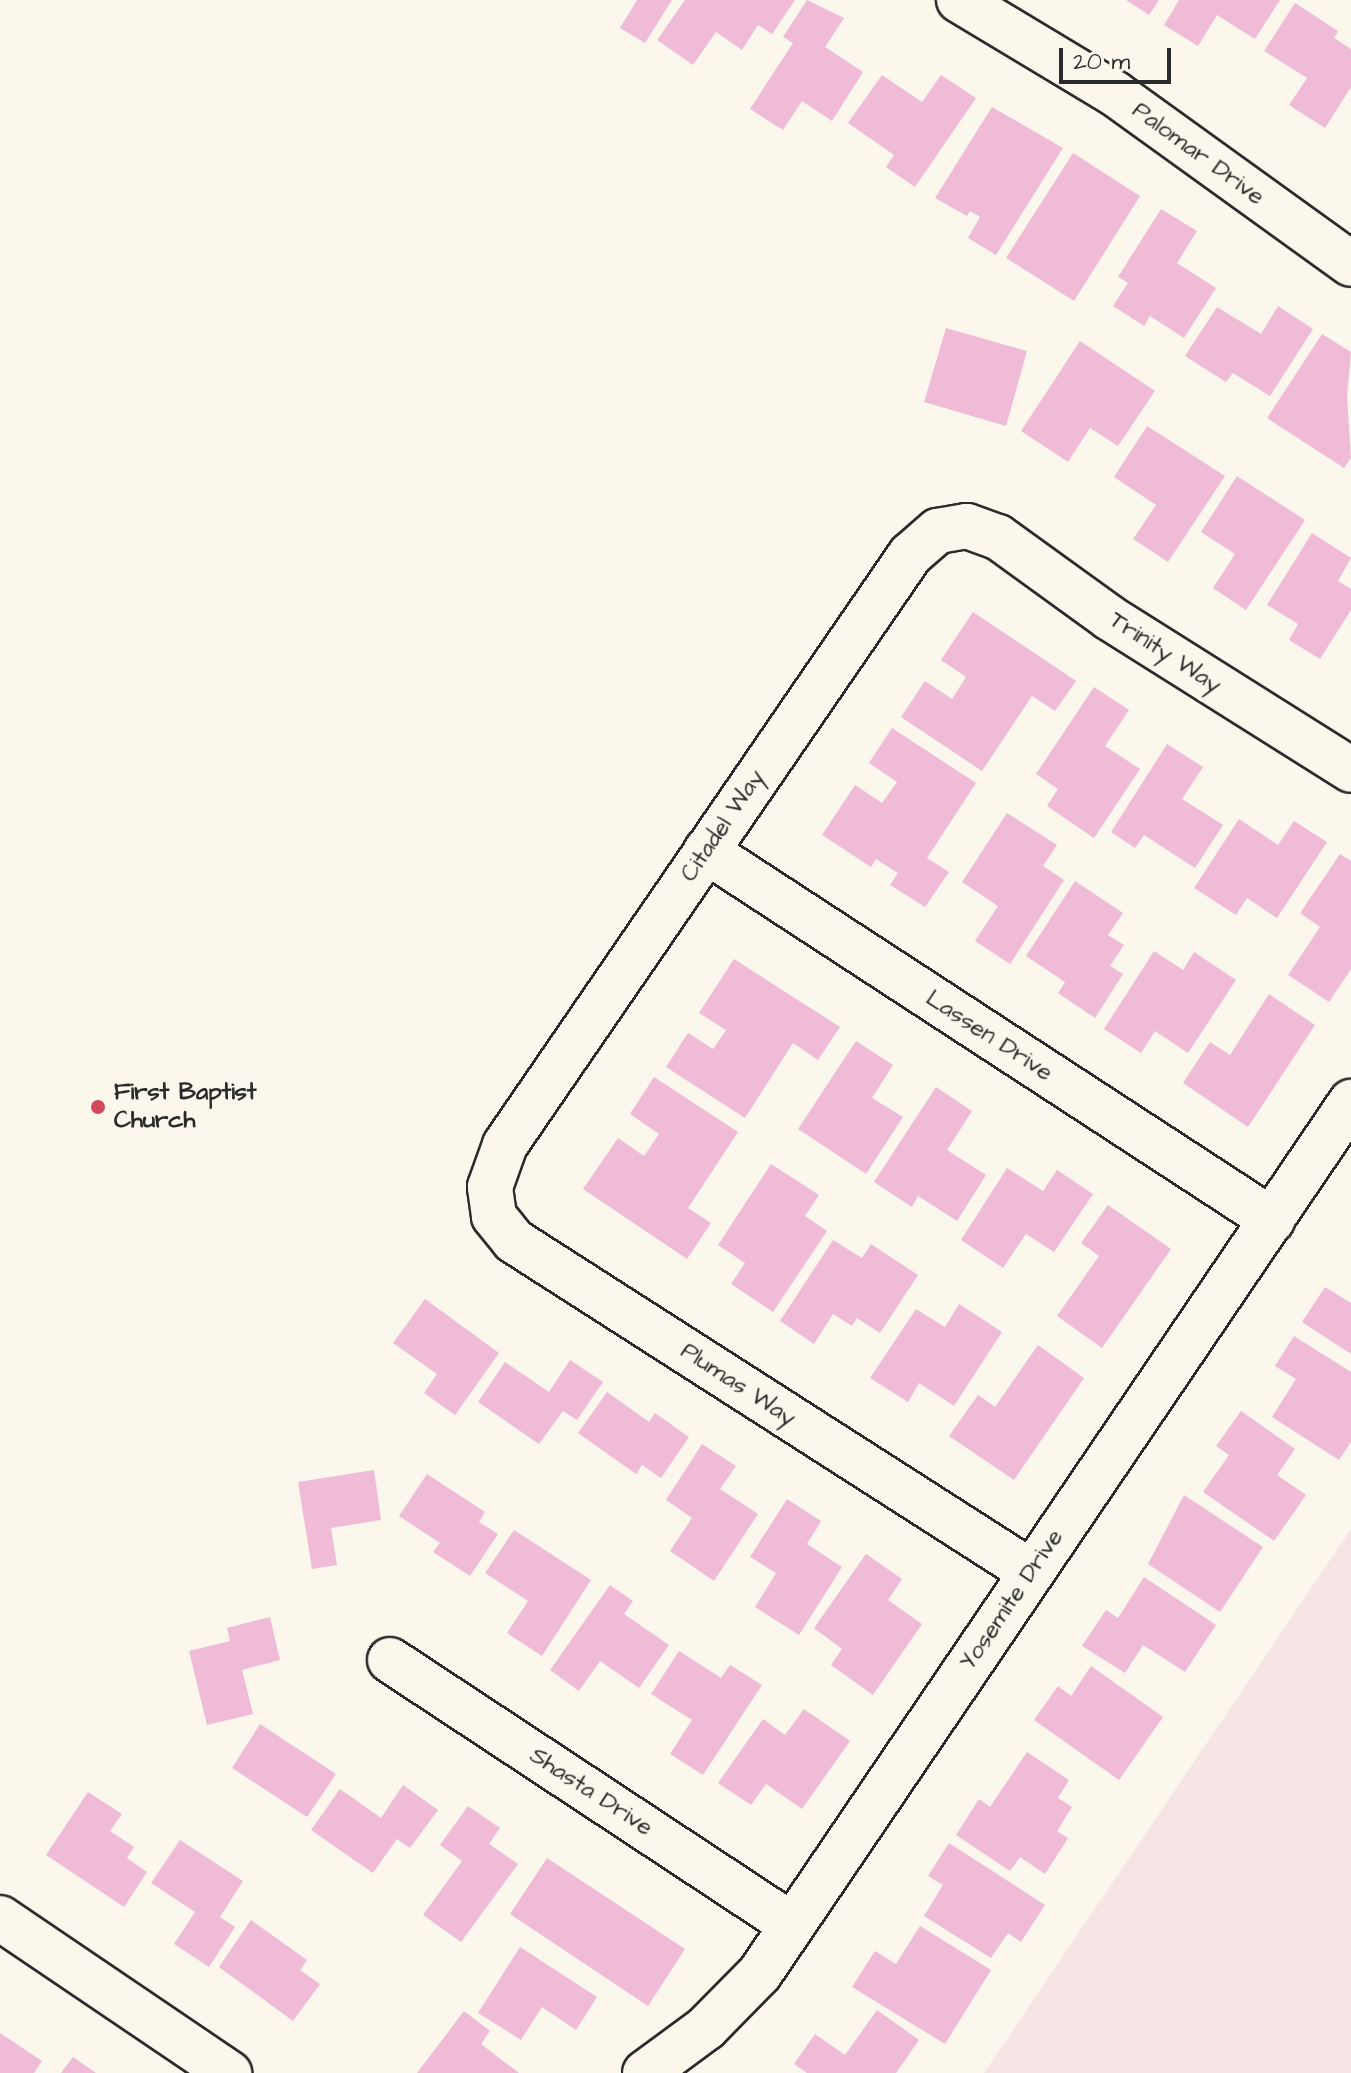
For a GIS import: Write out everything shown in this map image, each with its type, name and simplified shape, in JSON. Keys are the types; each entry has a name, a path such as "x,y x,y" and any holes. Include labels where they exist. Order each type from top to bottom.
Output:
{"street":[{"name":"Palomar Drive","path":"959,0 1114,93 1351,264"},
{"name":"Citadel Way","path":"497,1168 505,1145 910,555 938,531 967,526 982,532"},
{"name":"Trinity Way","path":"982,532 998,537 1110,618 1351,770"},
{"name":"Lassen Drive","path":"706,851 1272,1220"},
{"name":"Yosemite Drive","path":"645,2073 734,2003 792,1925 1351,1102"},
{"name":"Plumas Way","path":"497,1168 490,1187 494,1216 514,1241 1031,1572"},
{"name":"Shasta Drive","path":"390,1660 792,1925"},
{"path":"0,1918 229,2073"}],"shaded area":[{"path":"1351,1529 1351,2073 984,2073"}],"building":[{"path":"637,0 672,0 645,43 620,28"},
{"path":"685,0 795,0 772,34 758,25 742,50 716,32 693,65 657,40"},
{"path":"807,0 844,18 825,47 863,72 832,121 802,101 783,130 750,109 793,43 783,37"},
{"path":"1126,0 1159,0 1149,15"},
{"path":"1179,0 1280,0 1255,39 1217,15 1198,46 1164,25"},
{"path":"1295,3 1338,31 1334,38 1351,49 1351,87 1325,128 1289,105 1307,78 1264,51"},
{"path":"882,75 922,102 941,75 976,98 915,187 886,167 894,155 848,123"},
{"path":"992,107 1063,148 996,255 968,238 980,217 970,211 967,216 935,198"},
{"path":"1073,153 1140,196 1074,301 1006,258"},
{"path":"1161,209 1197,231 1177,263 1216,288 1184,338 1150,316 1144,326 1113,306 1128,283 1118,277"},
{"path":"1278,306 1313,329 1270,396 1233,373 1226,382 1185,356 1217,307 1261,334"},
{"path":"946,328 1027,351 1006,426 924,402"},
{"path":"1322,334 1351,352 1347,396 1351,458 1344,468 1267,418"},
{"path":"1080,341 1155,391 1118,446 1090,428 1068,462 1021,431"},
{"path":"1147,426 1225,476 1168,562 1133,539 1156,505 1114,477"},
{"path":"1237,476 1305,520 1246,610 1213,588 1235,554 1201,532"},
{"path":"1312,533 1351,558 1338,581 1351,589 1351,610 1320,659 1289,640 1298,624 1267,605"},
{"path":"973,612 1076,681 1055,711 1032,696 982,771 901,717 925,681 952,699 966,677 941,660"},
{"path":"1094,687 1129,710 1105,746 1140,769 1094,838 1047,806 1058,789 1036,774"},
{"path":"892,728 976,783 927,858 949,872 925,907 890,885 898,873 876,859 871,867 822,835 855,785 882,803 897,782 869,763"},
{"path":"1167,744 1203,767 1182,799 1223,825 1195,868 1144,835 1135,848 1111,832"},
{"path":"1007,813 1057,845 1043,866 1064,880 1010,964 975,941 998,906 962,882"},
{"path":"1239,819 1278,845 1294,821 1327,842 1277,918 1247,898 1236,915 1194,888"},
{"path":"1340,854 1351,861 1351,969 1329,1002 1288,975 1320,927 1300,913"},
{"path":"1075,881 1123,913 1108,935 1124,945 1110,966 1123,974 1095,1018 1058,993 1065,982 1026,956"},
{"path":"1154,951 1183,970 1194,952 1236,980 1188,1053 1155,1031 1141,1053 1104,1029"},
{"path":"734,959 840,1027 818,1060 793,1043 745,1118 666,1067 688,1033 713,1049 726,1030 699,1013"},
{"path":"1269,994 1315,1025 1248,1127 1183,1083 1210,1042 1230,1055"},
{"path":"856,1041 893,1065 872,1098 903,1117 866,1174 798,1129"},
{"path":"654,1077 738,1132 688,1208 711,1223 687,1259 583,1189 618,1138 644,1156 659,1134 630,1114"},
{"path":"936,1087 972,1111 947,1150 986,1175 957,1221 918,1196 912,1207 874,1182"},
{"path":"771,1164 819,1195 805,1216 827,1231 773,1312 731,1284 745,1263 718,1245"},
{"path":"1007,1168 1043,1191 1057,1170 1093,1194 1054,1252 1026,1234 1003,1268 961,1240"},
{"path":"1108,1205 1171,1249 1102,1348 1057,1316 1099,1256 1081,1243"},
{"path":"833,1240 862,1258 871,1244 918,1275 880,1333 857,1318 852,1326 833,1314 814,1344 780,1321"},
{"path":"1325,1287 1351,1303 1351,1354 1302,1322"},
{"path":"425,1299 499,1353 455,1415 424,1393 437,1374 393,1343"},
{"path":"959,1304 1002,1332 954,1406 919,1383 908,1402 870,1378 916,1309 945,1327"},
{"path":"1294,1336 1351,1372 1351,1442 1339,1460 1272,1417 1296,1379 1275,1366"},
{"path":"1038,1345 1084,1378 1014,1480 949,1436 978,1395 995,1407"},
{"path":"570,1360 603,1382 577,1420 563,1411 539,1444 478,1402 505,1362 549,1392"},
{"path":"607,1392 649,1422 655,1413 689,1437 661,1478 642,1465 636,1474 578,1433"},
{"path":"1241,1411 1295,1449 1277,1475 1306,1495 1274,1541 1203,1492 1229,1455 1216,1446"},
{"path":"702,1444 736,1466 720,1489 758,1514 714,1581 670,1551 692,1518 666,1500"},
{"path":"374,1470 381,1520 331,1528 337,1565 312,1569 298,1482"},
{"path":"427,1474 485,1512 479,1522 498,1534 470,1576 433,1552 440,1543 399,1516"},
{"path":"1184,1495 1263,1547 1220,1612 1148,1564"},
{"path":"787,1499 821,1521 807,1544 842,1567 799,1635 755,1607 776,1573 750,1557"},
{"path":"514,1530 591,1580 542,1656 507,1633 528,1601 485,1573"},
{"path":"866,1554 902,1579 888,1600 922,1624 873,1695 831,1665 842,1649 814,1628"},
{"path":"1144,1577 1216,1625 1185,1672 1143,1645 1125,1673 1082,1646 1106,1610 1118,1618"},
{"path":"610,1585 633,1601 624,1614 669,1645 639,1688 600,1661 579,1691 550,1670"},
{"path":"270,1617 280,1660 242,1670 253,1714 207,1725 189,1651 230,1641 227,1628"},
{"path":"679,1651 721,1678 730,1665 762,1685 703,1775 670,1754 692,1720 651,1694"},
{"path":"1091,1666 1163,1717 1119,1780 1034,1720 1058,1686 1071,1696"},
{"path":"804,1709 850,1741 802,1809 766,1784 751,1805 718,1783 763,1719 785,1735"},
{"path":"260,1724 336,1774 307,1817 232,1768"},
{"path":"1027,1752 1069,1780 1058,1798 1072,1807 1057,1831 1068,1838 1045,1874 1020,1857 1010,1871 956,1835 979,1799 990,1807"},
{"path":"403,1785 438,1810 410,1848 397,1839 373,1873 311,1830 340,1789 381,1818"},
{"path":"88,1792 122,1814 110,1831 134,1847 127,1858 147,1872 124,1907 46,1855"},
{"path":"468,1806 500,1828 489,1844 518,1864 461,1942 423,1915 462,1861 440,1845"},
{"path":"180,1840 243,1881 220,1917 235,1927 209,1967 174,1944 195,1912 151,1883"},
{"path":"949,1843 1045,1905 1021,1942 1008,1933 991,1958 924,1916 943,1885 928,1876"},
{"path":"547,1858 685,1949 648,2006 510,1914"},
{"path":"251,1920 307,1960 300,1970 320,1984 293,2021 219,1967"},
{"path":"920,1926 991,1970 945,2044 852,1987 875,1951 896,1964"},
{"path":"520,1947 597,1997 576,2030 542,2007 521,2040 478,2013"},
{"path":"877,2010 919,2040 896,2073 807,2073 794,2064 815,2034 845,2055"},
{"path":"464,2011 490,2031 481,2044 519,2073 417,2073"},
{"path":"0,2033 42,2061 34,2073 0,2073"},
{"path":"73,2057 96,2073 61,2073"}],"place":[{"name":"First Baptist Church","path":"98,1107"}]}
